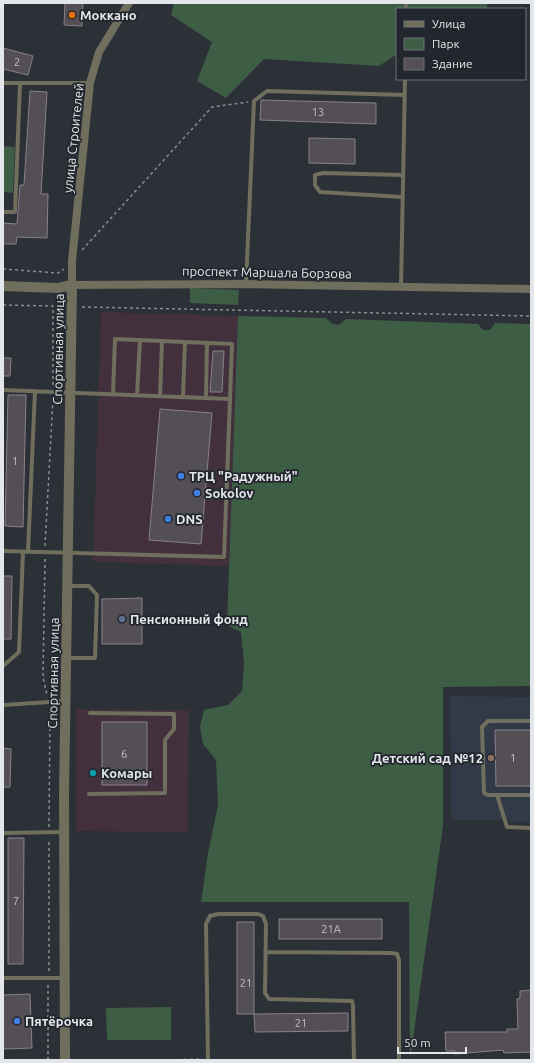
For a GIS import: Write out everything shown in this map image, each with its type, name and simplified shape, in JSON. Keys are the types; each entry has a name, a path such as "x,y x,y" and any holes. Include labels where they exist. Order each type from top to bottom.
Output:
{"street":[{"name":"улица Строителей","path":"72,285 72,261 90,83 100,52 129,3"},
{"name":"проспект Маршала Борзова","path":"3,286 58,288 72,285 246,284 531,290"},
{"name":"Спортивная улица","path":"66,1060 66,658 72,285"}],"lane":[{"path":"401,287 405,80"},
{"path":"3,83 90,83"},
{"path":"3,212 15,212 20,84"},
{"path":"246,284 254,101 267,91 404,95"},
{"path":"402,197 320,192 315,185 315,175 323,173 403,176"},
{"path":"3,551 224,557 232,344 115,339 113,394"},
{"path":"137,395 140,340"},
{"path":"160,396 162,341"},
{"path":"183,397 185,342"},
{"path":"206,398 207,343"},
{"path":"3,390 230,399"},
{"path":"3,666 19,652 35,391"},
{"path":"66,658 95,658 97,595 89,586 67,586"},
{"path":"3,705 66,701"},
{"path":"89,794 165,793 165,740 174,729 174,714 90,713"},
{"path":"531,721 488,721 482,727 482,789 484,793 488,795 531,795"},
{"path":"497,795 507,827 531,828"},
{"path":"3,832 65,832"},
{"path":"208,1060 206,924 210,916 224,914 258,914 263,916 266,924 265,994 268,999 352,1001 354,1060"},
{"path":"265,952 397,954 399,960 399,1060"},
{"path":"3,978 65,978"}],"path":[{"path":"82,250 212,107 254,101"},
{"path":"3,270 58,273 72,261"},
{"path":"3,305 53,306 53,391 45,552 43,677 48,701 48,1060"},
{"path":"82,307 531,316"},
{"path":"166,1060 208,1060"}],"shaded area":[{"path":"101,312 238,316 229,566 93,562"},
{"name":"Детский сад №12","path":"450,696 531,697 531,822 509,822 508,820 451,820"},
{"path":"76,709 189,710 188,832 76,831"}],"green space":[{"path":"174,3 487,3 487,8 396,8 396,55 379,66 264,59 226,98 197,81 212,42 171,15"},
{"path":"3,146 15,147 13,193 3,192"},
{"path":"190,288 239,290 238,305 190,303"},
{"path":"238,316 326,318 331,323 339,325 346,319 478,324 483,330 490,330 495,323 531,324 531,686 443,687 443,826 410,1060 409,902 201,902 208,853 218,805 216,760 203,744 200,727 204,710 228,705 242,691 244,663 241,632 227,625"},
{"path":"171,1007 171,1040 107,1040 106,1008"}],"building":[{"path":"65,3 83,3 82,26 64,25"},
{"path":"3,48 33,56 28,75 3,69"},
{"path":"30,91 47,92 41,194 48,194 47,238 17,237 16,244 3,244 3,223 17,224 20,185 24,185"},
{"path":"261,100 376,103 376,124 260,120"},
{"path":"309,138 355,139 355,164 309,163"},
{"path":"213,351 224,351 222,392 210,392"},
{"path":"3,358 11,358 10,376 3,376"},
{"path":"8,395 26,395 23,527 5,526"},
{"name":"ТРЦ \"Радужный\"","path":"160,409 212,413 201,544 149,540"},
{"path":"3,576 12,576 11,639 3,639"},
{"path":"142,598 142,644 102,644 102,599"},
{"path":"102,722 147,722 147,785 102,785"},
{"path":"495,730 531,730 531,786 496,786"},
{"path":"3,748 11,749 10,787 3,787"},
{"path":"8,838 24,838 23,964 8,964"},
{"path":"279,919 382,919 382,939 279,939"},
{"path":"237,922 254,922 254,1014 237,1014"},
{"path":"531,990 531,1052 504,1053 503,1050 455,1054 455,1051 446,1051 445,1032 507,1032 507,1029 518,1029 517,999 520,998 520,991"},
{"name":"Пятёрочка","path":"30,994 32,1048 3,1049 3,995"},
{"path":"348,1013 348,1031 255,1032 254,1014"}],"place":[{"name":"Моккано","path":"72,15"},
{"name":"ТРЦ \"Радужный\"","path":"181,476"},
{"name":"Sokolov","path":"197,493"},
{"name":"DNS","path":"168,519"},
{"name":"Пенсионный фонд","path":"122,619"},
{"name":"Детский сад №12","path":"491,758"},
{"name":"Комары","path":"93,773"},
{"name":"Пятёрочка","path":"17,1021"}]}
